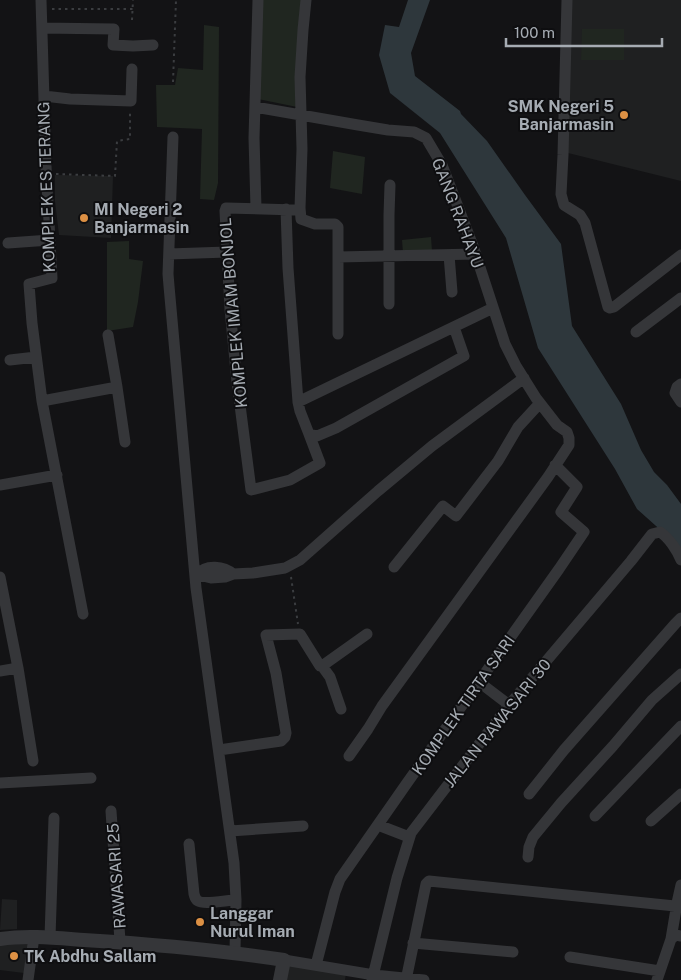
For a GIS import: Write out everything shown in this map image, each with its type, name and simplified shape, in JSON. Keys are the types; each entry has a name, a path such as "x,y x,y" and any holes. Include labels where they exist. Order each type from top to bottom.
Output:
{"street":[{"name":"KOMPLEK IMAM BONJOL","path":"258,0 255,107 256,208 225,209 230,309 251,490 290,480 320,463 309,434"},
{"path":"306,0 300,77 302,115 301,219 315,224 337,224 338,227 338,334"},
{"path":"567,0 561,194 564,205 580,215 585,223 608,307 614,308 681,255"},
{"name":"KOMPLEK ES TERANG","path":"41,4 46,174 52,278 29,284 42,401 83,614"},
{"path":"42,28 114,29 113,45 153,45"},
{"path":"44,96 70,99 131,101 132,69"},
{"name":"GANG RAHAYU","path":"255,107 380,129 414,132 426,138 442,165 476,254 505,344 516,366 540,403 557,425 567,432 569,445 555,465"},
{"path":"173,137 168,286 196,574 234,864 236,900 235,952"},
{"path":"389,304 388,215 390,184"},
{"path":"256,208 299,210 300,208"},
{"path":"286,209 298,402 309,434 317,436 336,428 464,356 454,327"},
{"path":"8,243 50,240"},
{"path":"169,254 227,252"},
{"path":"338,257 476,254"},
{"path":"449,255 452,292"},
{"path":"636,332 681,298"},
{"path":"298,402 493,308"},
{"path":"108,335 125,442"},
{"path":"10,360 36,357"},
{"path":"196,574 211,578 268,571 285,568 300,560 432,446 524,378"},
{"path":"681,384 675,393 681,402"},
{"path":"42,401 117,387"},
{"path":"394,567 443,506 456,516 498,461 518,427 540,403"},
{"path":"349,756 382,706 555,465"},
{"name":"KOMPLEK TIRTA SARI","path":"316,965 338,884 584,532 561,512 577,487 555,465"},
{"path":"0,485 57,476"},
{"name":"JALAN RAWASARI 30","path":"373,978 409,837 508,705 652,534 660,532 663,534 681,560"},
{"path":"0,578 18,668 33,761"},
{"path":"529,794 564,750 681,618"},
{"path":"219,750 284,739 286,733 276,673 266,635 300,634 320,666 330,677 341,709"},
{"path":"322,666 367,634"},
{"path":"0,670 18,668"},
{"path":"528,857 531,842 556,808 652,700 681,674"},
{"path":"478,682 508,705"},
{"path":"595,816 681,726"},
{"path":"0,782 91,778"},
{"path":"651,821 681,794"},
{"name":"RAWASARI 25","path":"111,811 120,942"},
{"path":"50,937 54,818"},
{"path":"378,825 409,837"},
{"path":"230,830 303,826"},
{"path":"189,844 195,898 200,902 236,900"},
{"path":"406,979 426,884 429,881 672,906 677,904"},
{"path":"570,956 659,976 676,937 677,904 681,885"},
{"path":"0,939 12,937 50,937 235,952 316,965 373,978 424,980"},
{"path":"28,980 34,937"},
{"path":"414,943 513,952"},
{"path":"280,980 284,960"}],"path":[{"path":"132,20 133,0"},
{"path":"173,82 176,0"},
{"path":"41,4 133,9"},
{"path":"46,174 115,176 117,141 130,139 131,101"},
{"path":"289,566 300,634"}],"shaded area":[{"path":"262,0 303,0 297,107 258,99"},
{"path":"408,0 430,0 411,53 415,76 460,111 487,141 561,244 572,326 621,404 641,450 654,472 667,485 681,504 681,554 665,534 637,509 615,469 538,348 506,238 440,133 390,93 379,55 385,25 399,27"},
{"name":"SMK Negeri 5 Banjarmasin","path":"571,0 681,0 681,181 564,152"},
{"path":"204,25 219,27 218,183 214,200 200,199 202,129 157,127 156,85 175,85 178,68 203,70"},
{"path":"582,29 624,29 624,60 581,60"},
{"path":"333,151 365,157 362,194 330,188"},
{"name":"MI Negeri 2 Banjarmasin","path":"55,175 113,176 111,238 59,235 55,201"},
{"path":"431,237 432,251 403,253 402,240"},
{"path":"129,241 129,259 143,261 133,327 107,331 107,242"},
{"name":"TK Abdhu Sallam","path":"2,899 17,900 17,929 0,930"},
{"name":"TK Abdhu Sallam","path":"30,941 24,973 0,970 0,942"},
{"path":"287,963 346,973 345,980 284,980"}],"place":[{"name":"SMK Negeri 5 Banjarmasin","path":"624,115"},
{"name":"MI Negeri 2 Banjarmasin","path":"84,218"},
{"name":"Langgar Nurul Iman","path":"200,922"},
{"name":"TK Abdhu Sallam","path":"14,956"}]}
